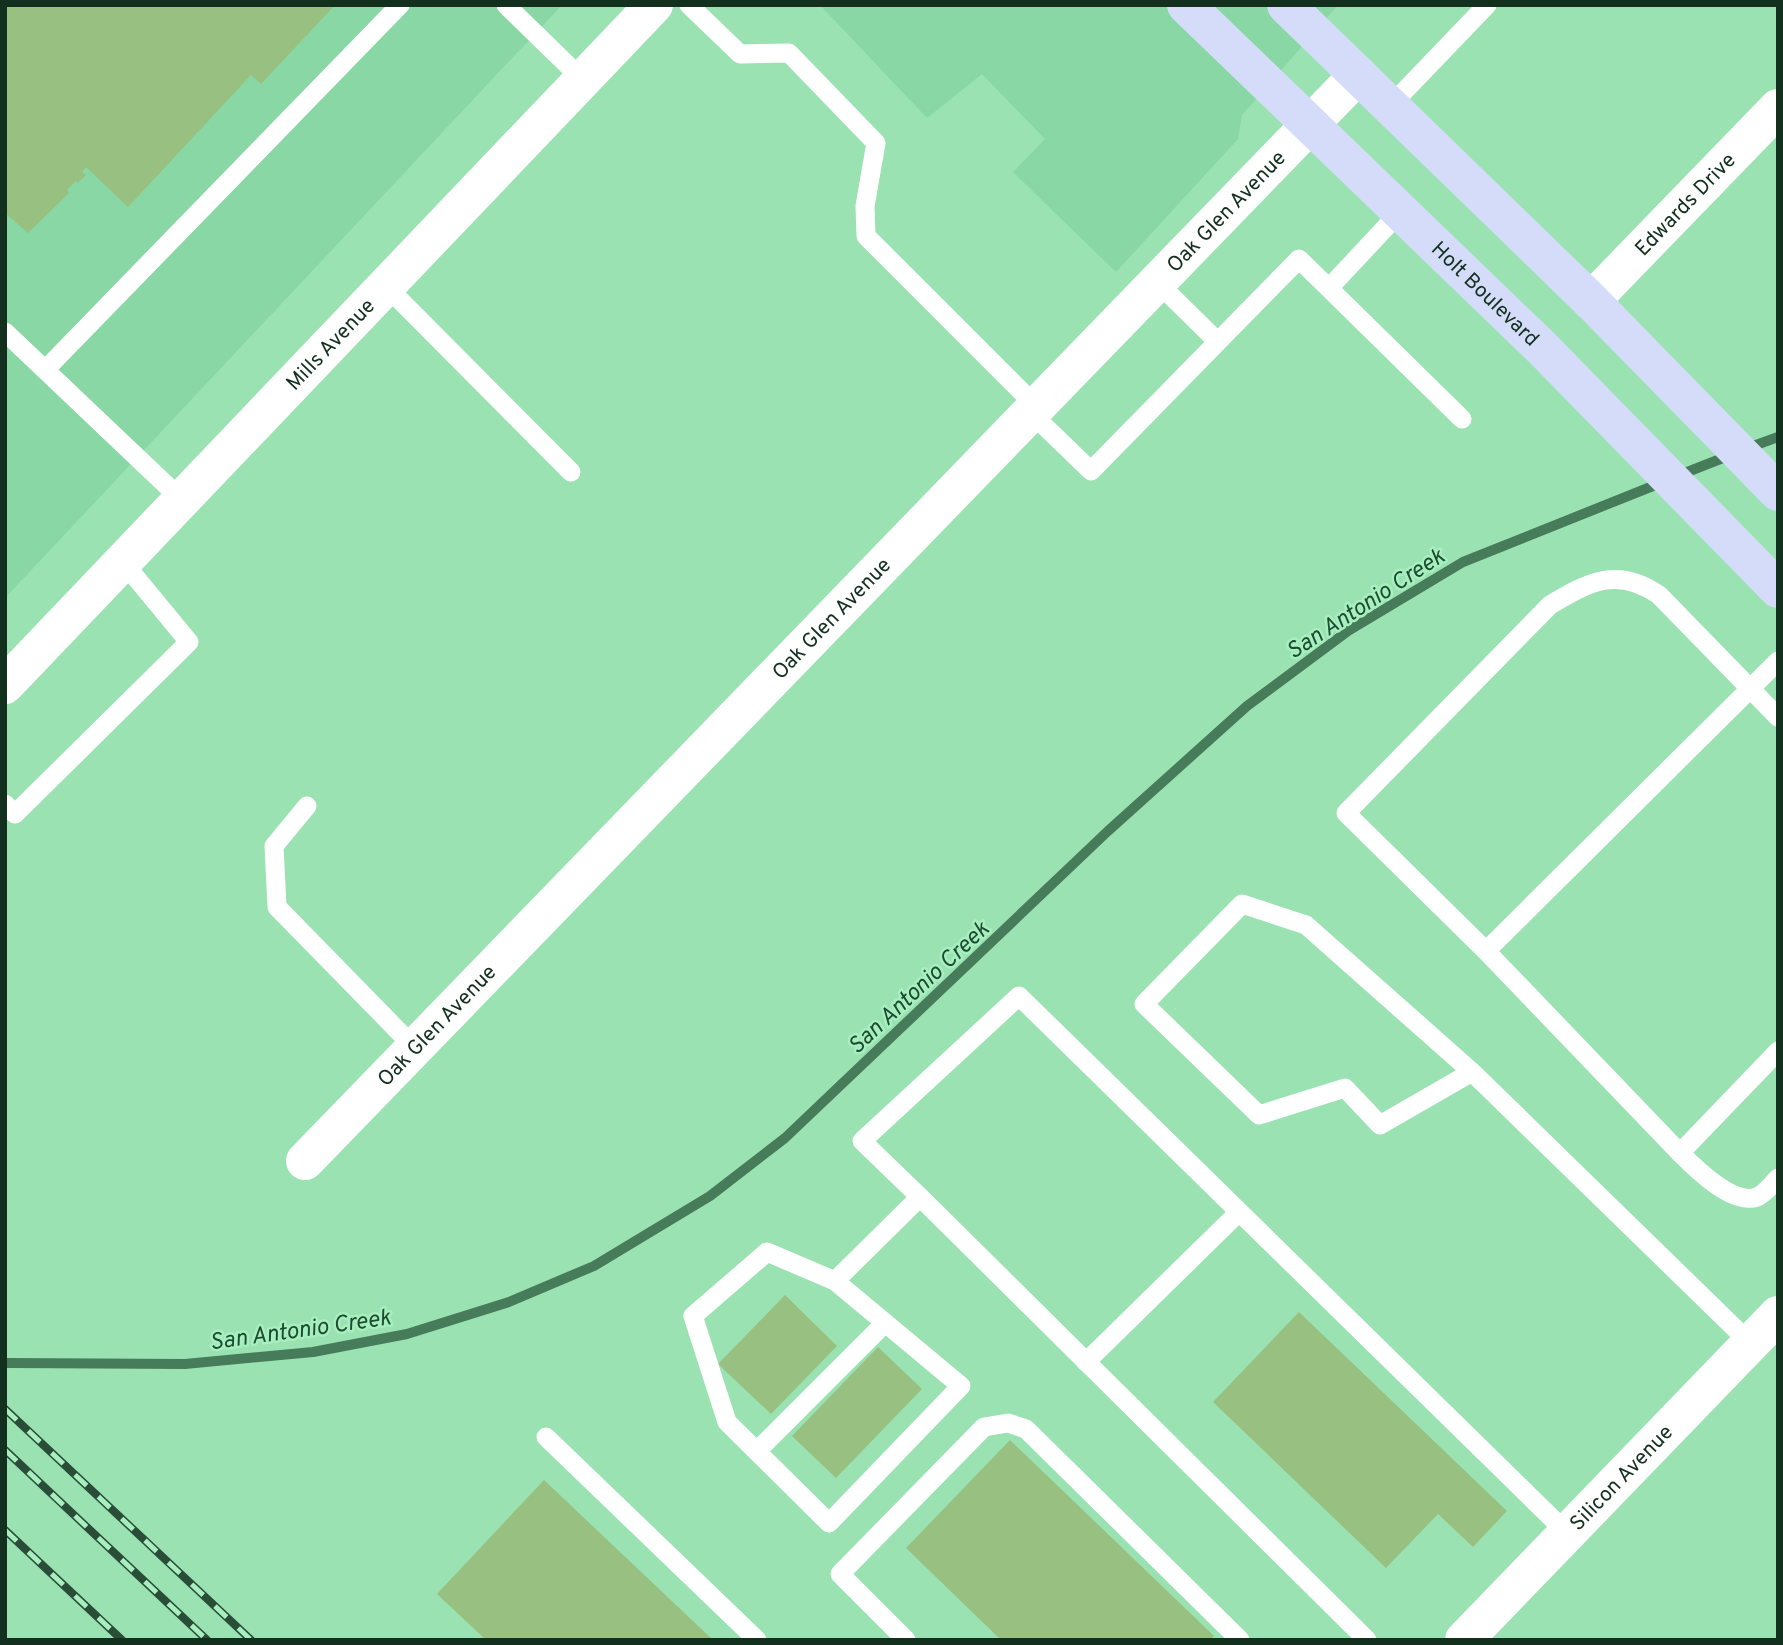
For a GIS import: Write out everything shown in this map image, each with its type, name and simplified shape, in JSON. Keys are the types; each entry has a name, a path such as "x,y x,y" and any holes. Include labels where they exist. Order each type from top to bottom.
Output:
{"main road":[{"name":"Holt Boulevard","path":"1186,5 1592,398 1778,589"},
{"path":"1286,5 1591,301 1767,481"}],"street":[{"name":"Mills Avenue","path":"5,685 654,5"},
{"name":"Oak Glen Avenue","path":"305,1161 1358,75"},
{"name":"Edwards Drive","path":"1591,301 1778,108"},
{"name":"Silicon Avenue","path":"1464,1640 1778,1315"}],"lane":[{"path":"45,370 400,5"},
{"path":"689,5 740,54 789,53 876,143 865,206 866,236 1091,471 1299,259 1462,419"},
{"path":"1390,106 1487,5"},
{"path":"511,7 583,80"},
{"path":"1329,288 1401,211"},
{"path":"1158,283 1217,341"},
{"path":"386,286 571,472"},
{"path":"5,332 182,500"},
{"path":"5,803 15,814 189,642 123,562"},
{"path":"1778,716 1644,585 1626,579 1605,579 1578,588 1550,605 1346,813 1486,951 1707,1179 1744,1198 1760,1196 1778,1178"},
{"path":"1486,951 1778,661"},
{"path":"307,806 274,846 277,907 416,1049"},
{"path":"1472,1072 1380,1125 1345,1088 1259,1115 1143,1004 1242,904 1306,925 1472,1072 1750,1343"},
{"path":"1367,1640 862,1141 1019,996 1567,1533"},
{"path":"1680,1153 1778,1051"},
{"path":"835,1281 920,1197"},
{"path":"1086,1362 1239,1212"},
{"path":"767,1252 835,1281 885,1323 961,1386 829,1523 727,1422 693,1316 767,1252"},
{"path":"757,1451 885,1323"},
{"path":"906,1640 840,1574 984,1427 1008,1423 1026,1429 1240,1640"},
{"path":"547,1437 757,1640"}],"shaded area":[{"path":"5,5 562,5 5,598"},
{"path":"820,5 1338,5 1242,115 1238,139 1116,272 1013,172 1045,139 982,74 927,118"}],"building":[{"path":"5,5 335,5 261,84 251,75 128,207 86,167 82,172 86,175 67,190 69,193 28,233 5,213"},
{"path":"785,1295 837,1346 771,1414 718,1364"},
{"path":"1299,1312 1507,1511 1473,1547 1438,1514 1386,1568 1213,1402"},
{"path":"878,1347 922,1389 836,1478 792,1436"},
{"path":"1010,1440 1214,1636 1210,1640 1001,1640 906,1548"},
{"path":"544,1480 713,1640 486,1640 437,1594"}],"waterway":[{"name":"San Antonio Creek","path":"1745,449 1778,437"},
{"name":"San Antonio Creek","path":"1677,476 1728,456"},
{"name":"San Antonio Creek","path":"7,1363 185,1364 313,1352 407,1334 509,1302 594,1266 710,1196 785,1138 1108,831 1247,706 1348,631 1463,562 1663,482"}],"railway":[{"path":"5,1409 251,1640"},
{"path":"5,1450 207,1640"},
{"path":"5,1530 122,1640"}]}
